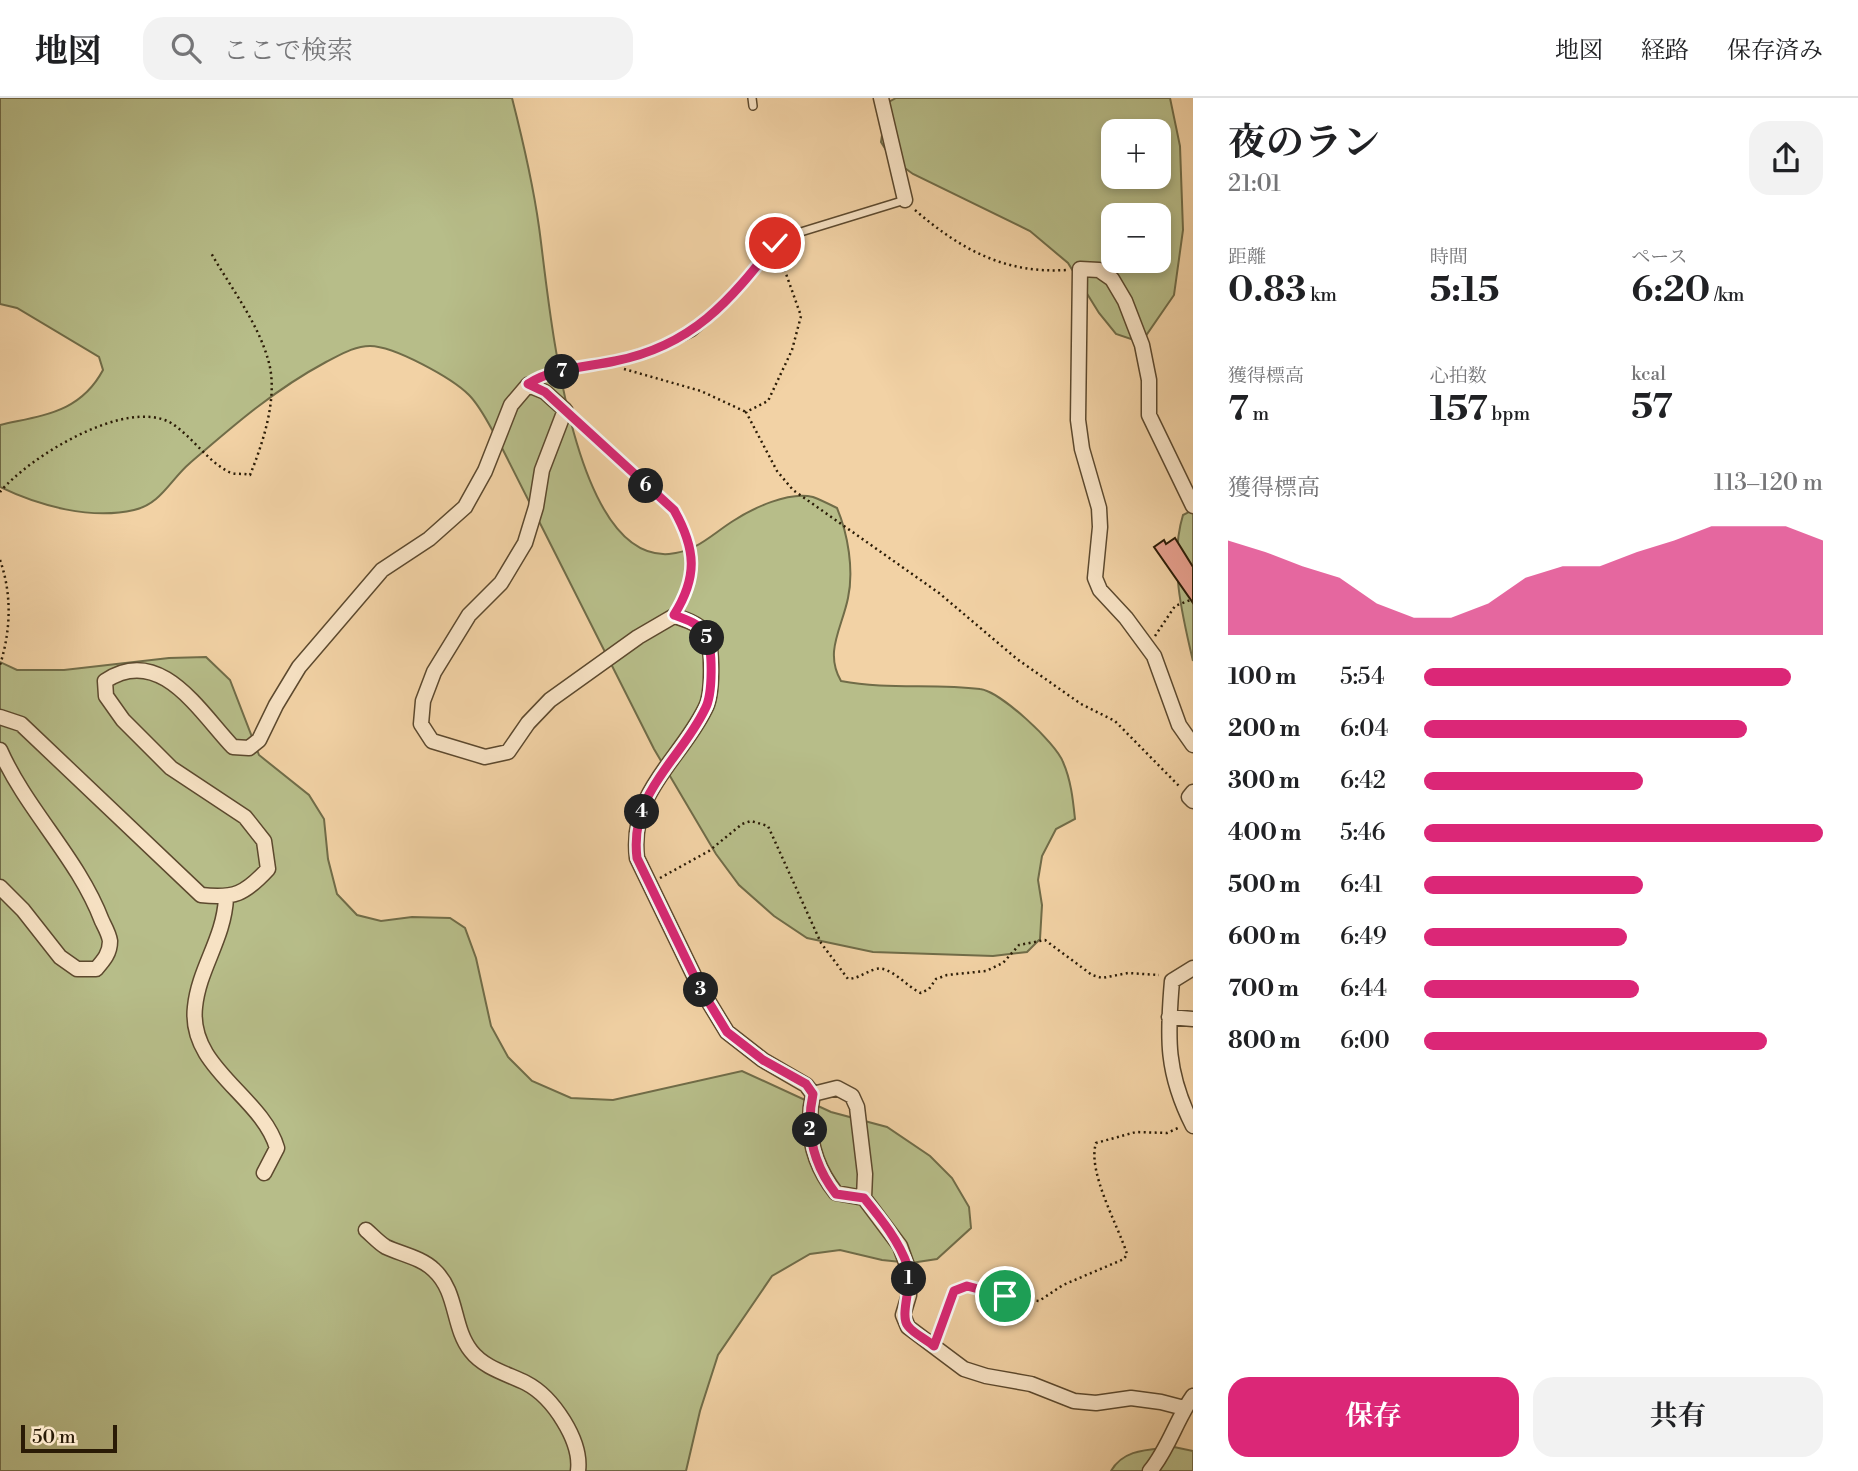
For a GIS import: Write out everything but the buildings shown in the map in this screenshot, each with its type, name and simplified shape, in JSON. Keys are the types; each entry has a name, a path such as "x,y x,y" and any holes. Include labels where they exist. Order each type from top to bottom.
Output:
{"street":[{"path":"881,98 905,200"},
{"path":"1193,506 1149,415 1149,380 1145,356 1125,301 1112,279 1099,270 1080,269 1078,420 1082,449 1099,509 1095,578 1100,590 1126,618 1154,656 1179,724 1193,745"},
{"path":"0,717 21,724 201,895 226,898 253,886 268,869 264,841 245,817 171,768 123,720 106,696 105,681 121,670 144,670 169,677 233,747 249,748 259,740 299,667 382,570 429,539 465,507 485,471 510,405 528,384 545,392 565,410 542,470 536,507 525,543 501,583 469,615 434,672 423,701 421,724 432,741 454,749 485,757 508,752 528,723 550,700 638,637 674,615 691,621 705,633 711,656 706,708 657,778 639,817 635,840 637,858 699,986 727,1032 763,1060 806,1084 813,1094 808,1117 820,1174 836,1194 864,1198"},
{"path":"0,750 10,771 64,850 96,903 110,940 108,957 96,969 77,969 60,957 23,910 0,887"},
{"path":"226,898 225,921 202,978 195,1024 202,1044 226,1081 273,1132 277,1148 264,1173"},
{"path":"1192,1124 1174,1078 1167,1041 1172,981 1193,968"},
{"path":"1169,1017 1193,1018"},
{"path":"813,1094 837,1088 852,1096 865,1174 864,1198 900,1246 909,1271 909,1296 904,1315 908,1327 964,1369 986,1376 1031,1384 1074,1401 1096,1403 1131,1398 1161,1402 1184,1409"},
{"path":"366,1230 384,1246 434,1269 452,1296 460,1334 473,1354 499,1372 528,1384 555,1410 569,1431 579,1460 578,1471"},
{"path":"1150,1471 1165,1452 1184,1409 1193,1396"}],"lane":[{"path":"528,384 539,376 604,363 673,342 693,332 714,314 778,239 905,200"}],"path":[{"path":"905,200 940,233 1013,268 1039,272 1080,269"},
{"path":"746,412 768,401 792,351 801,316 775,243"},
{"path":"0,492 16,475 71,438 117,420 145,416 172,424 232,474 250,475 259,452 271,395 270,365 259,335 211,253"},
{"path":"604,363 701,391 746,412 777,471 793,490 939,593 1017,659 1081,704 1115,721 1192,797"},
{"path":"565,410 674,510 688,534 692,577 685,597 674,615"},
{"path":"0,559 9,595 6,645 0,665"},
{"path":"1147,647 1175,606 1193,599"},
{"path":"650,884 709,851 741,824 759,822 768,826 821,943 848,979 858,978 876,969 884,969 921,993 929,989 936,979 947,975 986,971 1003,964 1019,945 1045,940 1092,975 1102,978 1128,973 1160,975 1172,981"},
{"path":"934,1346 954,1291 960,1287 967,1286 1039,1301 1063,1285 1124,1259 1127,1254 1119,1227 1098,1178 1097,1143 1136,1132 1167,1133 1192,1124"}],"green space":[{"path":"0,98 512,98 534,195 549,309 570,419 587,472 608,516 635,545 669,554 687,550 741,516 782,499 793,496 813,497 837,508 847,541 850,564 848,598 834,650 836,670 841,681 876,685 963,687 989,692 1026,719 1050,743 1063,762 1070,783 1075,819 1056,829 1042,856 1038,880 1042,905 1040,939 1027,952 993,956 873,952 807,938 774,916 739,885 716,854 654,749 482,412 461,388 407,357 380,347 364,346 326,362 255,409 190,463 151,503 134,510 117,513 83,512 31,500 0,487 0,425 45,415 72,404 94,384 103,370 99,357 17,308 0,304"},
{"path":"896,98 1170,98 1180,146 1183,230 1174,295 1145,337 1131,339 1116,334 1099,313 1068,263 1030,231 913,174 891,158 881,142 887,103"},
{"path":"1193,510 1193,661 1181,607 1177,551 1183,515"},
{"path":"206,657 230,680 259,755 309,795 324,819 328,859 337,894 357,915 381,921 412,917 450,918 465,928 476,958 491,1026 508,1057 532,1081 571,1098 613,1100 742,1071 831,1112 887,1127 930,1156 952,1178 969,1207 971,1228 937,1259 911,1263 882,1260 840,1250 810,1254 772,1276 718,1355 700,1411 686,1471 0,1471 0,662 17,670 64,670 169,658"},
{"path":"1174,1447 1193,1451 1193,1471 1111,1471 1116,1463 1130,1454"}],"route":[{"path":"775,243 714,314 693,332 673,342 620,360 539,376 528,384 545,392 674,510 688,534 692,577 685,597 674,615 691,621 705,633 711,656 706,708 657,778 639,817 635,840 637,858 699,986 727,1032 763,1060 806,1084 813,1094 808,1117 820,1174 836,1194 864,1198 900,1246 909,1271 909,1296 904,1315 908,1327 934,1346 954,1291 967,1286 1005,1296"}]}
